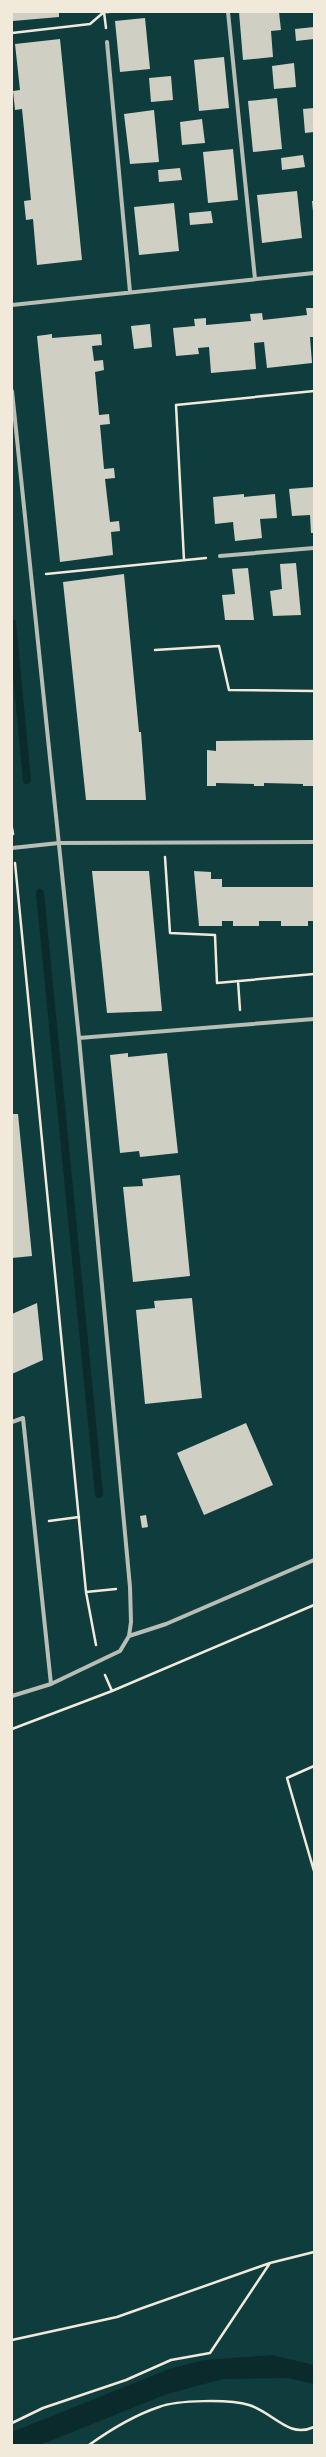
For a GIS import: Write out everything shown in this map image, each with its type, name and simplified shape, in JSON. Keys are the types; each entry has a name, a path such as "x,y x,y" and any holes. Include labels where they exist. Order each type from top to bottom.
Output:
{"street":[{"path":"228,12 255,279"},
{"path":"107,42 130,292"},
{"path":"12,305 314,273"},
{"path":"12,391 79,1038 130,1587 131,1622 129,1636 120,1651 50,1684 12,1696"},
{"path":"220,556 314,548"},
{"path":"13,848 59,843 314,842"},
{"path":"79,1038 314,1019"},
{"path":"12,1422 23,1418 35,1523 50,1684"},
{"path":"129,1636 166,1624 314,1560"}],"path":[{"path":"12,33 90,24 104,12 109,12"},
{"path":"184,560 176,405 314,391"},
{"path":"31,575 220,556"},
{"path":"155,650 219,646 229,690 314,691"},
{"path":"164,843 170,933 215,935 217,983 314,974"},
{"path":"13,848 86,1592 99,1661 112,1691"},
{"path":"238,981 242,1025"},
{"path":"35,1523 79,1517"},
{"path":"86,1592 130,1587"},
{"path":"12,1729 112,1691 314,1605"},
{"path":"314,1766 287,1778 314,1871"},
{"path":"12,2340 117,2317 270,2263 314,2252"},
{"path":"12,2423 43,2408 126,2380 171,2360 210,2353 270,2263"},
{"path":"89,2445 130,2420 160,2406 214,2401 248,2405 268,2413 290,2430 307,2430 314,2427"}],"water":[{"path":"272,2355 314,2365 314,2384 288,2378 223,2379 167,2394 40,2445 12,2445 12,2432 169,2369 204,2360"}],"building":[{"path":"12,12 59,12 59,17 13,21"},
{"path":"239,12 279,12 281,30 271,31 273,57 243,60"},
{"path":"145,18 150,69 120,72 115,21"},
{"path":"314,27 314,39 296,41 295,29"},
{"path":"60,39 82,260 37,265 33,219 26,220 24,201 31,200 22,109 15,110 13,91 20,90 15,44"},
{"path":"224,57 229,108 199,111 194,60"},
{"path":"294,63 296,87 274,89 272,66"},
{"path":"171,76 173,100 151,102 149,78"},
{"path":"277,98 282,149 253,152 248,101"},
{"path":"314,108 314,132 305,133 303,109"},
{"path":"154,110 159,162 130,164 124,114"},
{"path":"202,119 205,143 182,145 180,122"},
{"path":"233,149 238,200 208,203 203,152"},
{"path":"303,155 305,167 282,170 281,158"},
{"path":"180,168 182,180 159,182 158,170"},
{"path":"297,191 302,238 262,243 257,195"},
{"path":"312,201 314,201 314,211 313,211"},
{"path":"174,203 179,251 139,255 134,207"},
{"path":"211,211 213,223 190,225 189,213"},
{"path":"306,308 314,308 314,337 310,337 312,363 267,368 264,342 254,343 256,369 211,373 209,347 198,348 199,354 176,356 173,328 195,326 194,319 206,318 206,325 251,321 250,314 262,313 263,320 307,315"},
{"path":"150,324 152,347 134,349 131,326"},
{"path":"52,334 52,338 101,334 102,345 92,346 94,361 103,360 104,370 95,372 99,415 109,414 110,424 100,425 104,469 114,468 115,478 105,479 110,522 119,521 120,531 111,532 113,555 60,562 37,336"},
{"path":"314,487 314,533 311,533 310,515 292,516 289,489"},
{"path":"244,494 244,497 275,494 277,518 260,519 262,538 235,541 233,522 215,524 213,497"},
{"path":"296,563 301,615 273,616 270,591 282,589 280,564"},
{"path":"248,568 254,620 225,620 222,595 235,594 232,569"},
{"path":"124,574 139,732 141,732 146,800 86,800 63,582"},
{"path":"314,740 313,786 303,786 303,784 264,783 264,786 254,786 254,784 216,783 216,786 207,786 207,750 216,751 216,741"},
{"path":"92,871 149,871 162,1011 107,1013"},
{"path":"194,871 211,872 211,879 222,879 222,887 314,887 314,921 308,921 308,926 281,926 281,921 259,921 259,926 233,926 233,921 222,921 222,926 199,926"},
{"path":"128,1053 128,1057 167,1053 178,1153 140,1157 139,1151 120,1153 110,1055"},
{"path":"12,1114 18,1114 32,1256 12,1258"},
{"path":"180,1175 190,1276 133,1282 123,1187 143,1186 142,1179"},
{"path":"192,1298 202,1398 145,1404 136,1310 155,1308 154,1301"},
{"path":"37,1303 43,1360 12,1374 12,1314"},
{"path":"246,1423 273,1485 204,1515 177,1453"},
{"path":"146,1515 148,1527 142,1528 140,1516"}],"waterway":[{"path":"12,623 27,780"},
{"path":"40,893 99,1494"}]}
